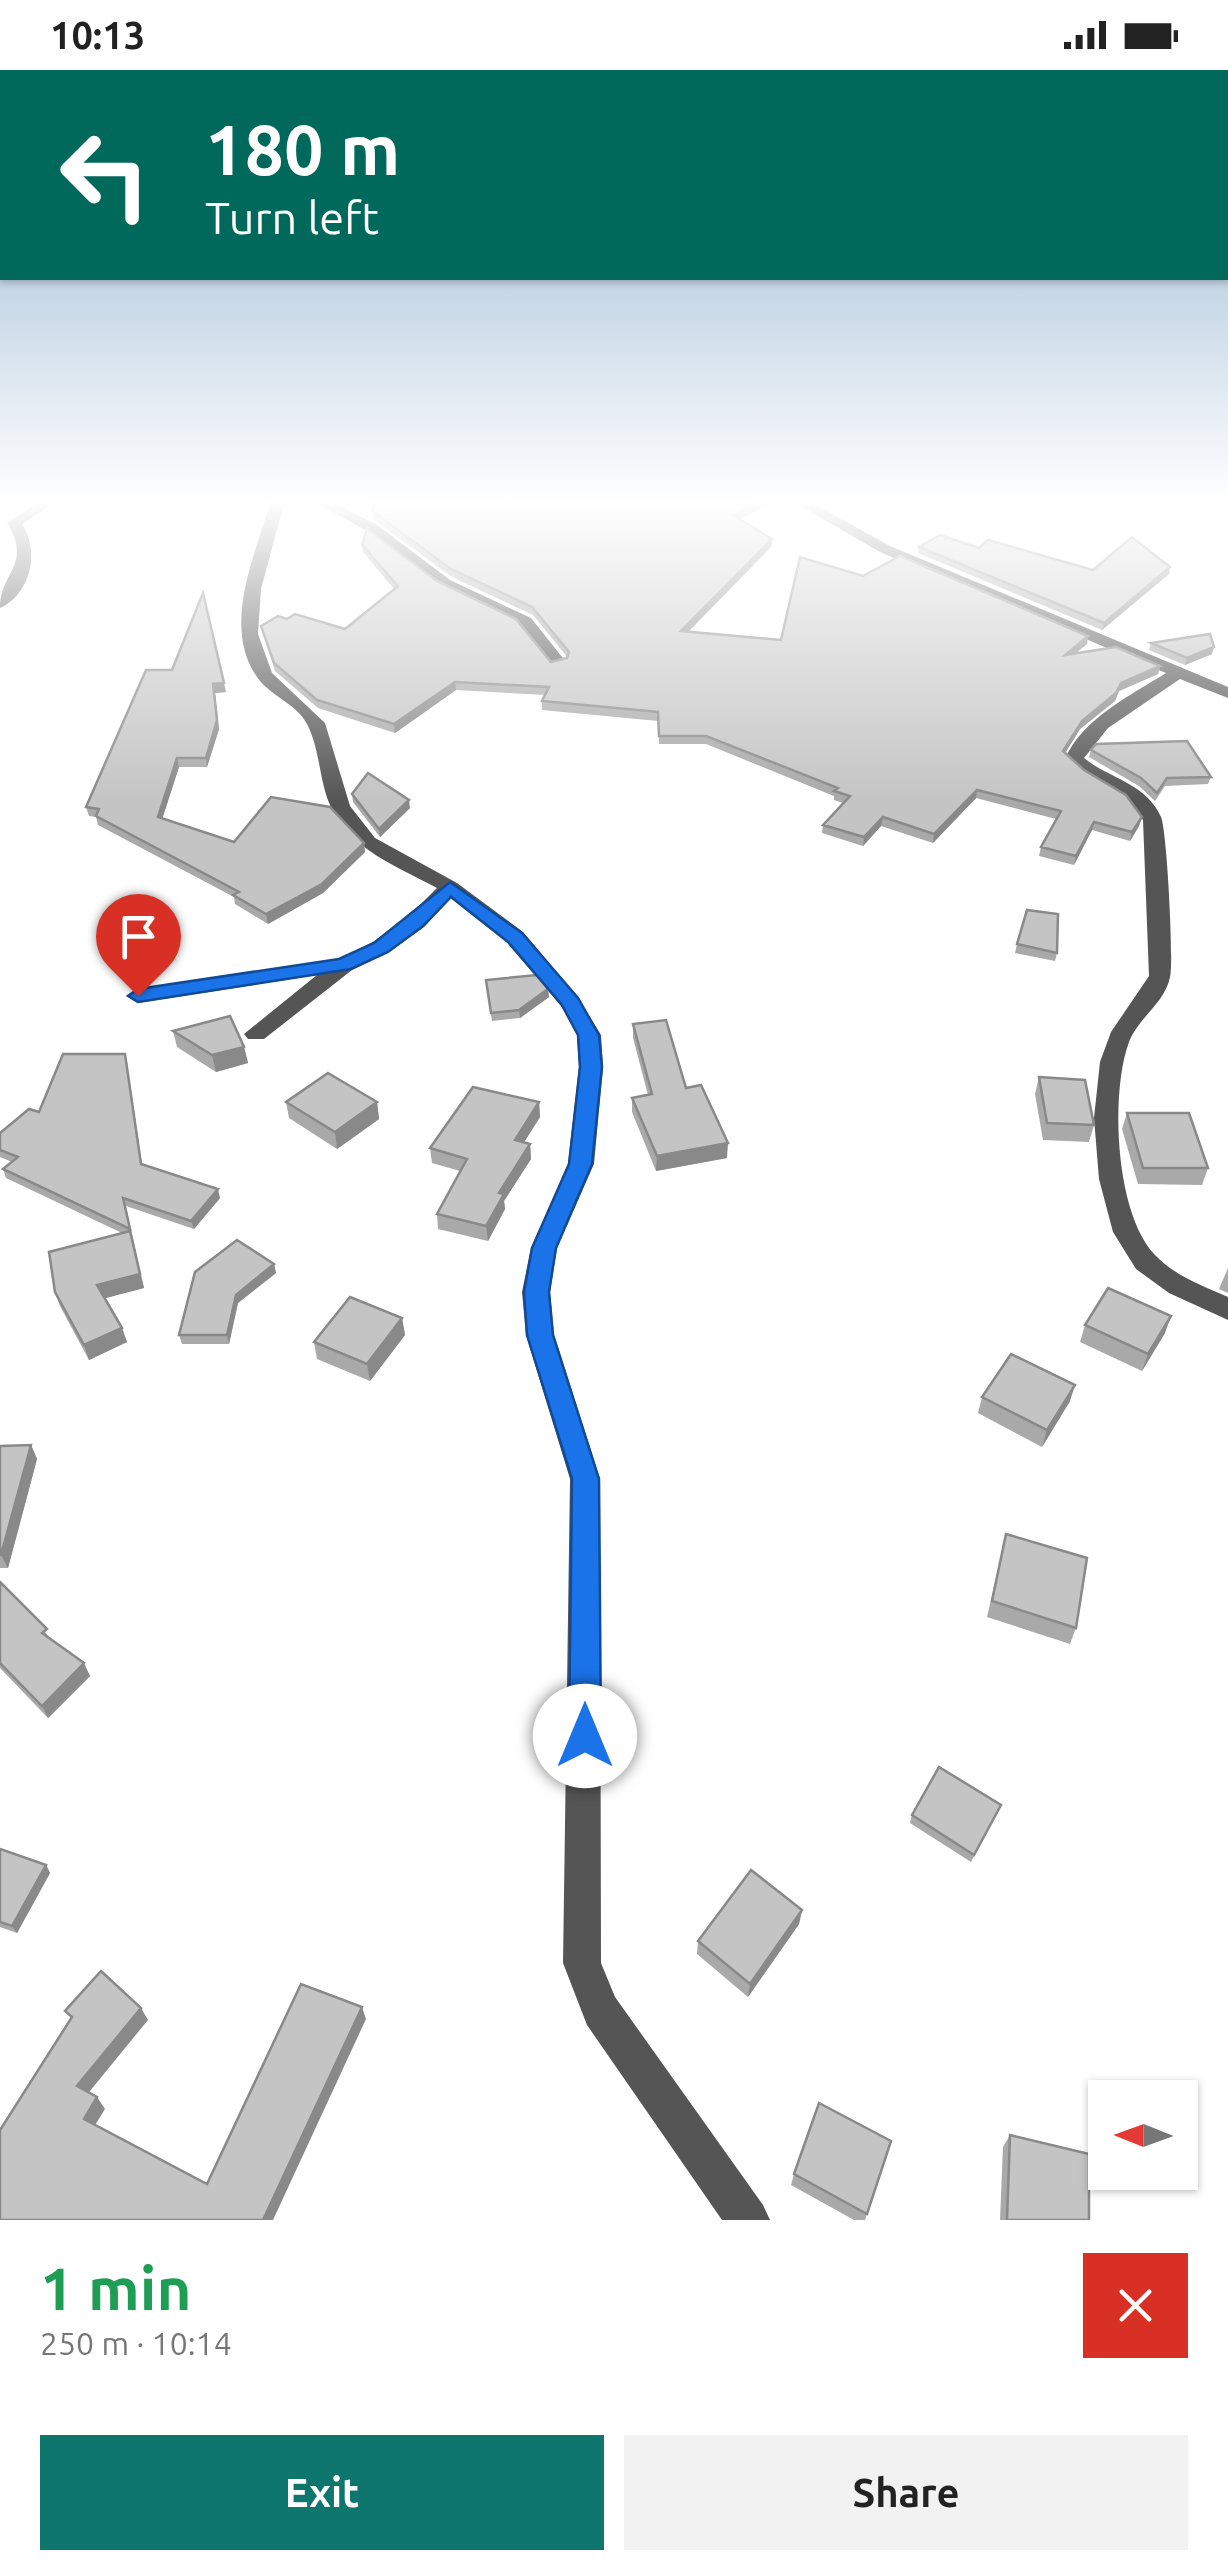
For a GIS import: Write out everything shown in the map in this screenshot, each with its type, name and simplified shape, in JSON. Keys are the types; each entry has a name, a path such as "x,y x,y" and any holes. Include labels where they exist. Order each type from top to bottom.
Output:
{"street":[{"path":"254,600 254,659 266,678 284,696 308,711 316,723 340,806 353,826 368,842 450,888 515,938 570,1003 589,1035 591,1067 580,1164 544,1248 536,1292 540,1335 586,1479 582,1963 600,2011 748,2220"},
{"path":"481,600 525,621 558,662"},
{"path":"1006,600 1228,692"},
{"path":"1178,673 1088,736 1075,750 1074,760 1126,787 1143,802 1153,820 1160,976 1152,1000 1119,1039 1108,1111 1109,1168 1124,1224 1138,1253 1165,1279 1228,1309"},
{"path":"256,1034 344,965 393,939 450,888"},
{"path":"138,996 344,965"}],"building":[{"path":"200,600 205,600 224,683 213,684 217,720 206,758 177,758 158,817 234,842 271,797 330,807 364,843 322,884 266,914 233,895 239,892 96,816 99,809 86,807 146,670 172,670"},
{"path":"380,600 477,600 516,619 551,662 567,658 569,652 532,607 518,600 711,600 681,631 781,640 790,600 1004,600 1088,636 1065,655 1116,647 1160,666 1121,683 1116,693 1082,721 1063,751 1084,770 1126,795 1142,817 1132,832 1094,822 1076,856 1041,847 1061,811 977,790 934,834 883,817 864,837 823,825 850,796 834,791 838,788 706,736 659,736 658,712 542,701 549,687 455,682 394,724 317,700 274,663 261,626 278,616 287,619 295,614 345,629"},
{"path":"1049,600 1131,600 1104,623"},
{"path":"1210,634 1214,647 1187,658 1151,643"},
{"path":"1187,741 1211,777 1167,778 1157,793 1141,778 1091,750 1096,744"},
{"path":"368,773 409,800 379,829 352,794"},
{"path":"1027,910 1058,914 1057,953 1017,944"},
{"path":"537,975 548,989 519,1010 491,1013 486,980"},
{"path":"230,1016 244,1047 212,1055 173,1031"},
{"path":"666,1020 686,1088 701,1085 728,1143 657,1156 632,1098 652,1094 633,1024"},
{"path":"63,1054 125,1054 141,1164 218,1189 191,1221 123,1198 130,1229 3,1169 18,1157 0,1150 0,1133 29,1109 39,1112"},
{"path":"328,1073 377,1102 335,1132 286,1102"},
{"path":"1039,1077 1085,1080 1094,1125 1047,1123"},
{"path":"473,1087 539,1102 515,1140 530,1144 499,1193 504,1194 486,1226 437,1214 467,1159 430,1148"},
{"path":"1127,1113 1189,1113 1208,1168 1143,1168"},
{"path":"130,1231 140,1274 97,1285 122,1328 84,1345 55,1292 49,1252"},
{"path":"237,1240 274,1264 236,1295 227,1335 179,1335 195,1272"},
{"path":"1108,1288 1171,1316 1148,1354 1085,1325"},
{"path":"350,1297 402,1318 367,1364 314,1342"},
{"path":"1011,1354 1075,1385 1047,1430 982,1397"},
{"path":"31,1445 1,1555 0,1555 0,1446"},
{"path":"1006,1534 1087,1558 1076,1628 992,1601"},
{"path":"0,1582 47,1629 42,1633 84,1663 42,1706 0,1663"},
{"path":"939,1767 1001,1805 974,1855 912,1815"},
{"path":"0,1849 46,1865 12,1926 0,1922"},
{"path":"751,1870 802,1910 750,1984 698,1941"},
{"path":"101,1971 141,2008 77,2086 97,2097 84,2119 207,2184 301,1984 362,2007 263,2220 0,2220 0,2130 72,2017 65,2011"},
{"path":"819,2103 891,2141 867,2214 794,2174"},
{"path":"1010,2135 1088,2154 1089,2220 1007,2220"}],"route":[{"path":"138,996 344,965 381,948 416,922 450,888 515,938 570,1003 589,1035 591,1067 580,1164 544,1248 536,1292 540,1335 586,1479 585,1736"}]}
